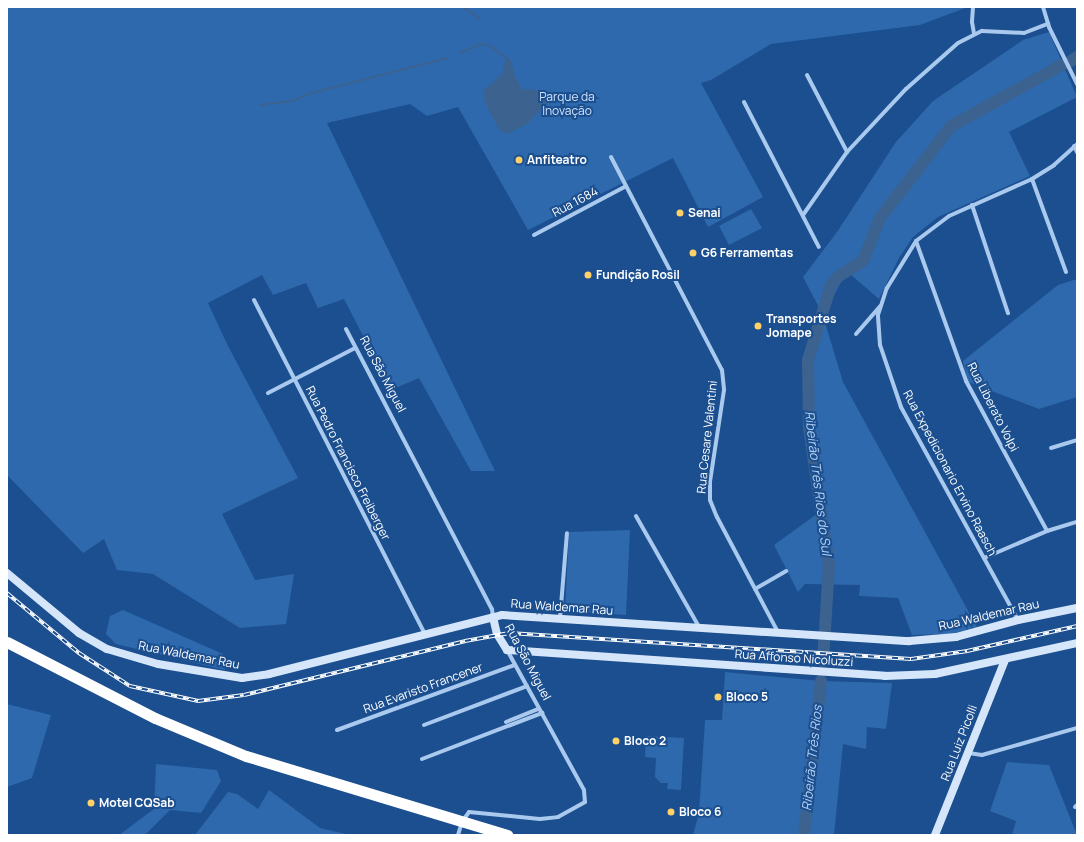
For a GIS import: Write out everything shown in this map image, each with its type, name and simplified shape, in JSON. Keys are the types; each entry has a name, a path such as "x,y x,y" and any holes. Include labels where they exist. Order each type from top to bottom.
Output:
{"highway":[{"path":"7,642 155,718 210,742 282,768 507,835"}],"street":[{"path":"973,7 972,22 974,33"},
{"path":"1043,7 1048,24 1077,84"},
{"path":"803,215 847,152 906,89 958,43 974,33 982,31 1024,34 1048,24"},
{"path":"807,75 847,152"},
{"path":"744,102 819,247"},
{"path":"1075,145 1077,152"},
{"name":"Rua Expedicionario Ervino Raasch","path":"1018,620 901,407 880,345 880,306 900,264 916,241 949,216 1032,179 1054,165 1075,145"},
{"name":"Rua Cesare Valentini","path":"611,157 722,370 724,390 710,482 710,500 778,633"},
{"path":"1032,179 1066,272"},
{"name":"Rua 1684","path":"534,235 626,186"},
{"path":"972,205 1008,312"},
{"name":"Rua Liberato Volpi","path":"916,241 966,381 1047,531"},
{"name":"Rua Pedro Francisco Freiberger","path":"254,300 425,634"},
{"path":"856,334 880,306"},
{"name":"Rua São Miguel","path":"346,329 488,602 498,634 584,790 585,802 558,817 524,818 473,811 466,814 462,822"},
{"path":"268,393 355,348"},
{"path":"1051,448 1077,440"},
{"path":"636,516 699,628"},
{"path":"984,558 1047,531 1077,522"},
{"path":"560,618 567,534"},
{"path":"755,589 786,571"},
{"name":"Rua Waldemar Rau","path":"7,573 92,641 131,657 212,674 256,677 493,616 511,615 909,641 967,635 1018,620 1077,608"},
{"name":"Rua Affonso Nicoluzzi","path":"507,650 899,676 935,674 1005,660 1077,642"},
{"name":"Rua Luiz Picolli","path":"936,835 1005,660"},
{"name":"Rua Evaristo Francener","path":"337,730 515,665"},
{"path":"424,725 527,686"},
{"path":"506,722 539,709"},
{"path":"422,759 542,713"},
{"path":"969,753 982,755 1077,728"},
{"path":"458,835 462,822"}],"green space":[{"name":"Parque da Inovação","path":"7,7 968,7 920,25 771,44 711,80 701,83 763,197 708,227 673,158 528,230 458,107 427,116 410,104 327,123 495,471 471,471 419,378 391,390 344,299 318,308 306,283 273,295 262,275 208,303 227,344 298,478 222,514 255,580 294,574 286,624 240,628 153,574 117,570 104,539 83,553 7,475"},
{"path":"1049,32 1077,97 1009,132 1030,176 938,217 913,237 899,258 879,299 850,274 841,282 823,316 843,382 977,627 952,634 912,635 898,598 859,596 860,585 805,584 798,592 774,545 821,511 809,427 808,360 823,315 803,277 837,232 896,142 933,101 1023,40"},
{"path":"751,209 762,228 729,245 719,226"},
{"path":"1077,279 1077,397 1039,409 968,382 963,361 1058,285"},
{"path":"630,530 626,615 565,611 569,532"},
{"path":"123,610 223,654 225,670 116,644 106,634 110,616"},
{"path":"725,672 821,681 892,683 886,729 867,727 866,749 843,744 834,835 693,835 699,813 705,720 722,720"},
{"path":"7,704 51,715 32,778 7,787"},
{"path":"646,736 684,738 681,790 667,789 668,783 661,783 655,777 656,758 645,757"},
{"path":"1007,762 1049,765 1077,835 1012,835 1016,821 990,811"},
{"path":"156,764 217,770 221,781 201,813 170,810 145,835 119,835 154,809"},
{"path":"269,790 320,828 350,835 195,835 228,792 237,794 258,809"}],"shaded area":[{"path":"506,58 511,60 515,77 522,89 542,90 551,99 527,124 507,134 499,130 485,102 483,91 502,74"}],"waterway":[{"path":"463,7 479,18"},
{"path":"460,53 480,44 489,45 506,58"},
{"name":"Ribeirão Três Rios do Sul","path":"1071,61 1077,57"},
{"path":"260,105 292,101 308,94 447,58"},
{"name":"Ribeirão Três Rios do Sul","path":"823,661 829,566 809,427 808,360 831,285 839,276 863,261 880,218 951,126 1062,65"},
{"name":"Ribeirão Três Rios","path":"804,835 821,681"}],"railway":[{"path":"7,593 79,653 130,686 198,701 244,695 465,641 509,633 911,659 967,651 1077,626"}],"place":[{"name":"Anfiteatro","path":"519,160"},
{"name":"Senai","path":"680,213"},
{"name":"G6 Ferramentas","path":"693,253"},
{"name":"Fundição Rosil","path":"588,275"},
{"name":"Transportes Jomape","path":"758,326"},
{"name":"Bloco 5","path":"718,697"},
{"name":"Bloco 2","path":"616,741"},
{"name":"Motel CQSab","path":"91,803"},
{"name":"Bloco 6","path":"671,812"}]}
